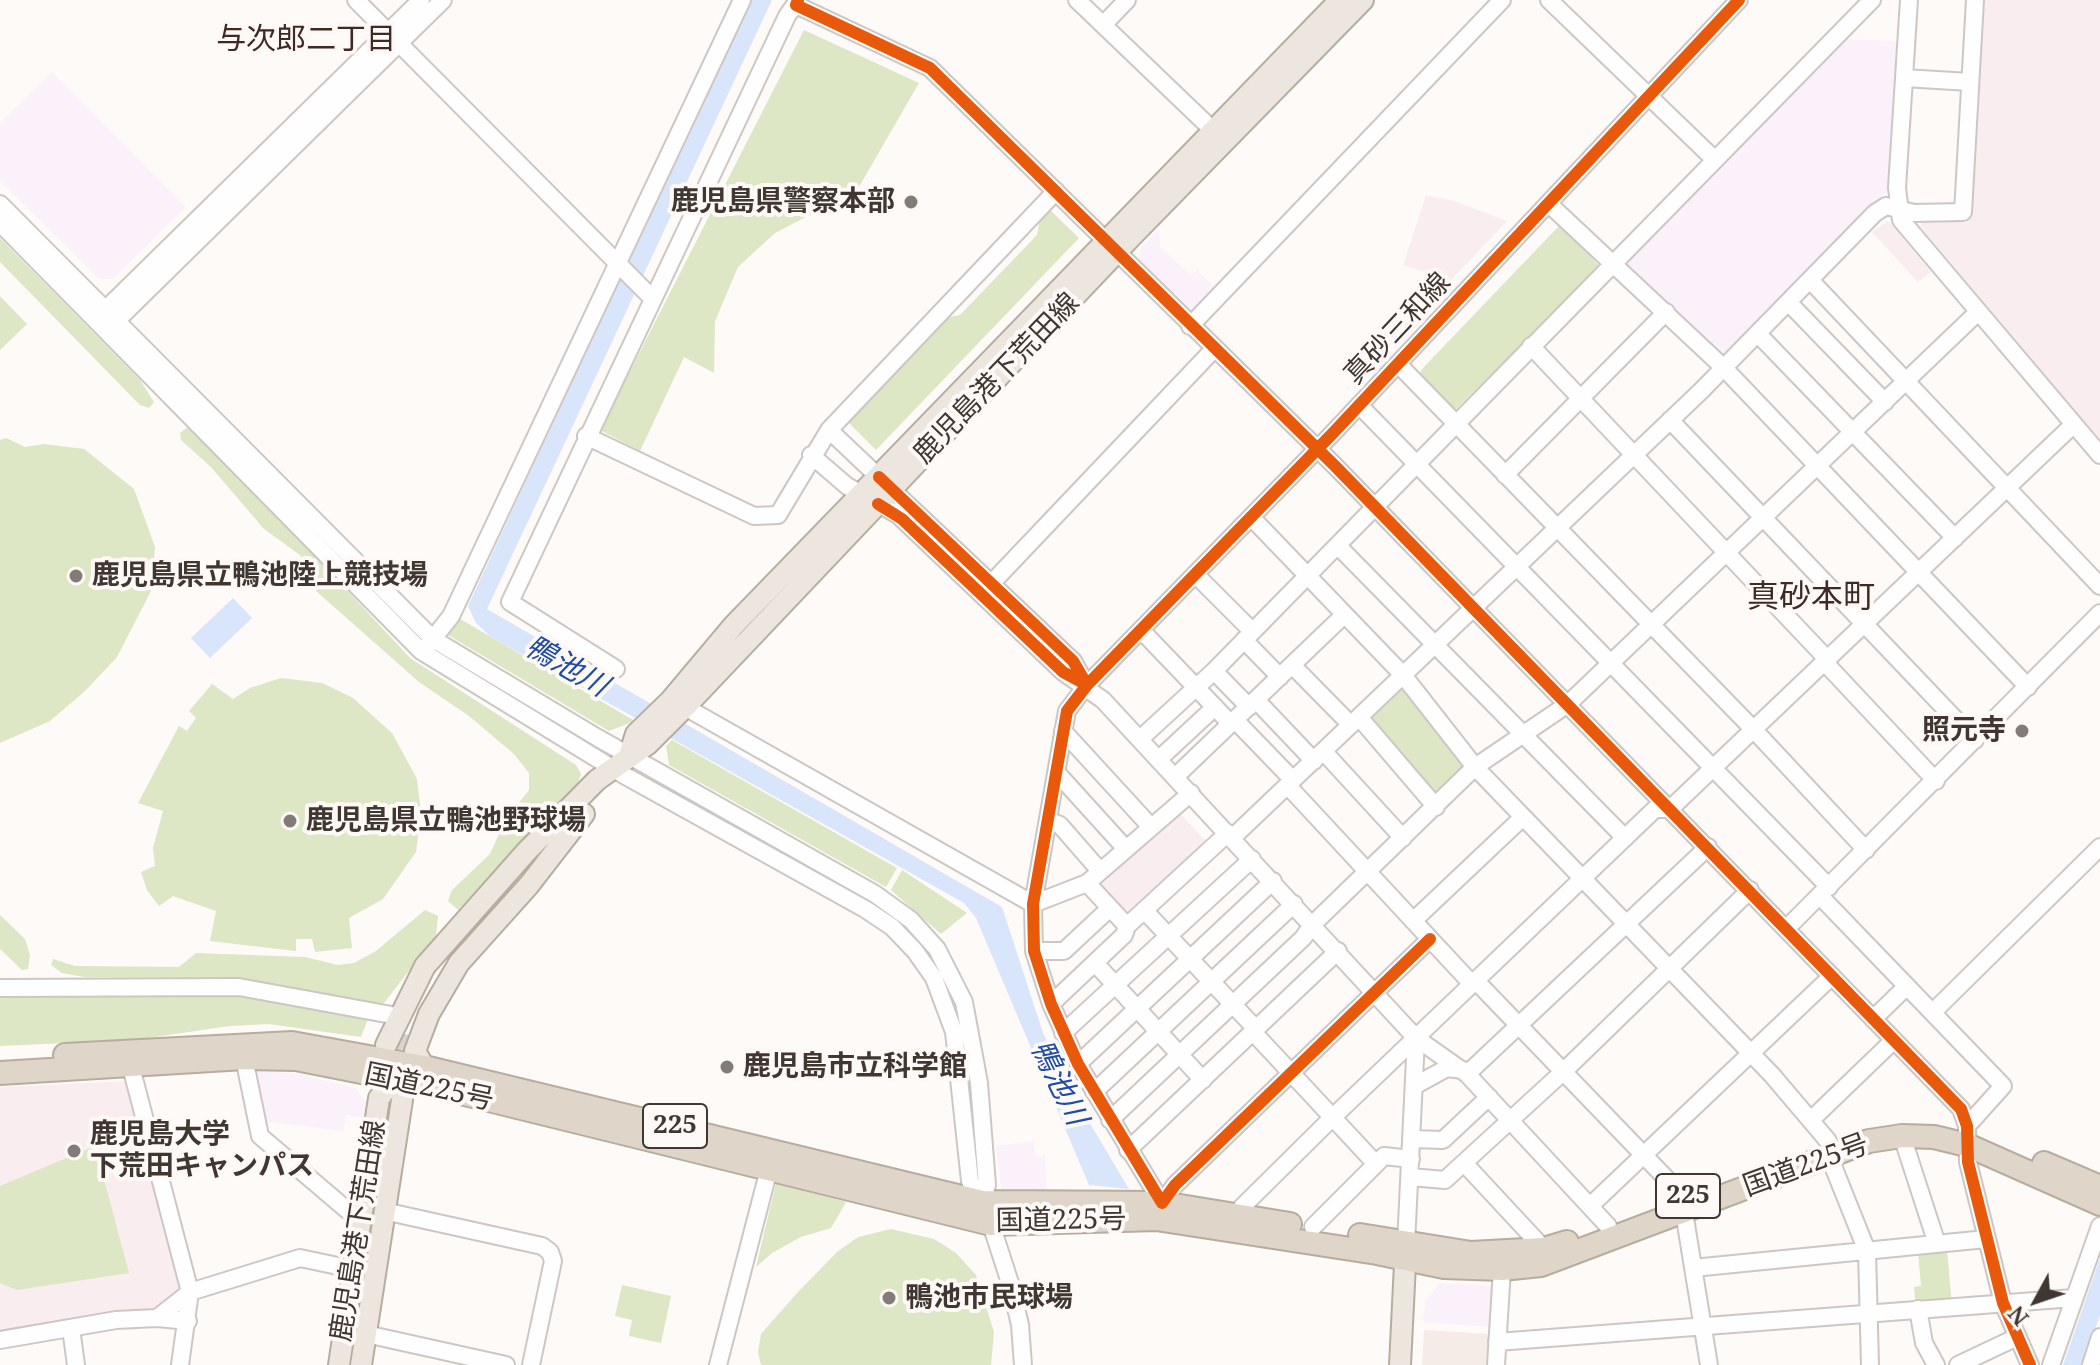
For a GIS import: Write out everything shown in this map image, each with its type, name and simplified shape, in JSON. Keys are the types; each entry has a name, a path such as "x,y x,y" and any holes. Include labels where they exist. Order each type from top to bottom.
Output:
{"highway":[{"name":"国道225号","path":"0,1059 215,1044 292,1043 399,1062 982,1202 1162,1203 1313,1227 1406,1253 1502,1269 1541,1265 1576,1254 1684,1205 1892,1124 1934,1123 1967,1133 2100,1187"},
{"name":"国道225号","path":"0,1073 244,1058 399,1062 769,1169 991,1224 1156,1219 1377,1253 1471,1253 1544,1249 1608,1226 1684,1205"},
{"name":"国道225号","path":"1828,1148 1902,1136 1934,1137 1967,1133 2100,1204"}],"main road":[{"name":"鹿児島港下荒田線","path":"1219,136 1340,0"},
{"name":"鹿児島港下荒田線","path":"513,883 609,787 622,763 642,739 1111,247 1219,136 1363,0"},
{"name":"鹿児島港下荒田線","path":"361,1365 399,1062 432,956 526,852 597,780 622,763"},
{"name":"鹿児島港下荒田線","path":"339,1365 379,1098 459,963 529,885 584,814"},
{"name":"鹿児島港下荒田線","path":"399,1062 435,975 513,883 553,828"},
{"name":"鹿児島港下荒田線","path":"351,1365 380,1204"},
{"path":"1400,1365 1406,1253"}],"street":[{"path":"356,0 649,295"},
{"path":"393,38 421,0"},
{"path":"106,321 393,38 443,0"},
{"path":"427,645 451,616 619,266 742,0"},
{"path":"1077,0 1219,136"},
{"path":"1103,25 1127,0"},
{"path":"1190,326 1502,0"},
{"path":"1550,0 1714,159"},
{"name":"真砂三和線","path":"1162,1203 1078,1064 1051,1004 1034,951 1031,928 1033,904 1067,711 1087,685 1359,405 1739,0"},
{"path":"1140,739 1214,671 1338,546 1872,0"},
{"path":"1909,0 1898,210 1907,228 2100,455"},
{"path":"1051,1004 1124,935 1127,926 1319,757 1634,455 1758,334 1875,213 1886,206 1898,210 1963,212 1975,0"},
{"path":"616,669 510,602 649,295 797,2 930,68 1375,507 1961,1109 1986,1239 2003,1303 2015,1338 2030,1365"},
{"path":"1904,78 1970,82"},
{"path":"586,436 760,518 773,517 782,510 811,455 829,430 1056,191"},
{"path":"0,204 106,321"},
{"path":"1549,204 1724,368 2028,687"},
{"path":"0,223 106,321 427,645 865,909 892,927 915,951 934,978 954,1032 970,1181 991,1224 1020,1325 1023,1365"},
{"path":"1810,280 2100,586"},
{"path":"1788,302 1885,402"},
{"path":"1505,475 1666,312"},
{"path":"1110,1120 1303,938 1313,924 1475,767 1568,704 1978,312"},
{"path":"1758,334 1955,538"},
{"path":"1531,346 1827,659 1829,667 1936,781"},
{"path":"987,588 1214,349"},
{"path":"1398,364 1754,730 1866,850"},
{"path":"1359,405 1714,767 1907,986 2003,1086 1967,1133"},
{"path":"1670,420 1975,740"},
{"path":"1240,1214 1242,1207 1333,1117 1582,878 1655,809 1670,809 2074,424"},
{"path":"829,430 898,515 987,588 1063,672 1087,685 1191,793 1416,1038 1466,1072 1608,1226"},
{"path":"811,455 847,486 878,491"},
{"path":"1251,517 1403,675 1475,767 1812,1119 1828,1148 1867,1251 1870,1365"},
{"path":"1338,546 1625,838"},
{"path":"1195,574 1248,636 1286,671 1355,721 1436,807"},
{"path":"1786,929 2100,613"},
{"path":"1175,777 1344,615"},
{"path":"1141,630 1291,783 1430,939 1519,1025 1644,1155 1684,1205 1709,1365"},
{"path":"1214,671 1319,757 1403,838"},
{"path":"678,704 1033,904 1087,883 1191,793"},
{"path":"1159,759 1215,707"},
{"path":"1063,731 1151,827"},
{"path":"1058,774 1126,849"},
{"path":"1413,921 1523,817"},
{"path":"1050,821 1060,825 1100,871"},
{"path":"1466,1072 1708,847"},
{"path":"1933,1012 2100,847"},
{"path":"1063,1033 1252,859"},
{"path":"1078,1064 1273,881"},
{"path":"1087,883 1127,926"},
{"path":"1410,1177 1445,1180 1564,1071 1750,890"},
{"path":"1094,1092 1294,904"},
{"path":"1034,951 1064,951 1110,908"},
{"path":"1144,910 1376,1164"},
{"path":"1162,1203 1175,1185 1430,939"},
{"path":"1128,1150 1338,951"},
{"path":"1095,963 1203,1080"},
{"path":"1590,1206 1832,976"},
{"path":"1873,1019 1907,986"},
{"path":"0,988 239,987 399,1062"},
{"path":"1406,1253 1416,1038"},
{"path":"1812,1119 1894,1040"},
{"path":"244,1058 260,1136 360,1221"},
{"path":"131,1067 190,1292 180,1365"},
{"path":"1416,1085 1447,1068 1466,1072"},
{"path":"1412,1139 1443,1140 1489,1097"},
{"path":"1902,1136 1937,1244"},
{"path":"1313,1227 1384,1156 1411,1159"},
{"path":"1464,1163 1544,1249"},
{"path":"718,1365 769,1169"},
{"path":"380,1204 542,1246 550,1252 553,1261 531,1365"},
{"path":"2051,1365 2100,1226"},
{"path":"1693,1268 1986,1239"},
{"path":"157,1318 190,1292 300,1258 352,1269"},
{"path":"1496,1365 1502,1269"},
{"path":"1497,1342 2074,1298"},
{"path":"1918,1309 1924,1343 1936,1365"},
{"path":"0,1340 157,1318 188,1321"},
{"path":"71,1328 76,1365"},
{"path":"366,1334 506,1365"},
{"path":"2091,1365 2100,1337"},
{"path":"1958,1365 2015,1338"}],"shaded area":[{"path":"1979,0 2100,0 2100,440 1920,226 1923,220 1967,222"},
{"path":"1841,39 1897,41 1888,190 1726,359 1721,359 1624,266 1626,260"},
{"path":"52,72 186,207 113,279 99,279 0,181 0,123"},
{"path":"1426,195 1454,201 1507,221 1451,280 1403,265"},
{"path":"1888,221 1931,272 1918,282 1872,232"},
{"path":"1159,229 1160,247 1191,275 1197,270 1216,289 1197,309 1189,308 1139,261 1141,248"},
{"path":"1178,811 1208,844 1125,916 1095,880"},
{"path":"251,1071 300,1074 356,1088 367,1104 365,1118 346,1115 343,1131 262,1121"},
{"name":"鹿児島大学 下荒田キャンパス","path":"129,1081 184,1290 159,1308 0,1333 0,1087"},
{"path":"1033,1141 1036,1157 1045,1155 1047,1193 1005,1192 1001,1188 996,1146"},
{"path":"1440,1283 1496,1286 1493,1327 1423,1322 1425,1302"},
{"path":"1424,1330 1491,1334 1489,1365 1422,1365"}],"green space":[{"path":"804,30 919,83 849,204 819,210 775,233 738,267 715,321 714,373 684,357 640,451 600,430"},
{"path":"1050,210 1079,238 876,450 847,421 946,318 960,315 1037,235 1040,219"},
{"path":"1564,226 1600,267 1455,410 1420,374 1422,369 1558,227"},
{"path":"0,238 140,380 154,402 149,408 140,405 0,262"},
{"path":"0,296 27,324 0,350"},
{"path":"188,427 278,516 410,658 576,765 581,774 576,790 458,910 448,901 452,890 490,854 506,819 529,790 529,773 514,754 469,716 419,682 316,591 313,572 300,555 264,529 211,467 181,440 180,433"},
{"name":"鹿児島県立鴨池陸上競技場","path":"6,438 25,447 44,444 84,449 134,489 155,547 151,591 117,657 85,691 50,721 0,743 0,440"},
{"path":"455,616 635,721 609,731 448,635"},
{"name":"鹿児島県立鴨池野球場","path":"281,678 322,683 353,698 392,733 417,779 421,812 416,852 383,899 349,918 352,948 315,952 312,939 296,939 296,951 210,941 216,911 173,896 159,906 147,890 141,872 155,866 153,848 163,811 138,803 179,726 187,731 196,718 189,711 212,684 233,699 250,688"},
{"path":"1402,685 1467,765 1437,798 1367,716"},
{"path":"672,740 897,868 886,887 669,765 666,746"},
{"path":"902,870 967,913 941,934 891,890"},
{"path":"425,910 438,916 436,936 384,1003 367,1006 191,978 84,977 62,973 51,965 53,959 75,966 179,967 196,953 305,957 338,965 354,963 376,951"},
{"path":"0,915 25,939 30,955 28,969 22,970 0,949"},
{"path":"200,989 302,1004 368,1019 361,1037 269,1024 230,1026 134,1040 0,1046 0,995"},
{"path":"95,1146 129,1273 17,1290 0,1283 0,1186"},
{"path":"776,1183 846,1202 831,1228 801,1237 772,1253 756,1267"},
{"name":"鴨池市民球場","path":"891,1229 934,1239 956,1253 976,1275 994,1332 991,1365 761,1365 758,1352 761,1334 798,1292 837,1252 858,1237"},
{"path":"1947,1250 1952,1305 1916,1308 1914,1287 1921,1286 1918,1253"},
{"path":"622,1285 671,1296 661,1343 629,1336 632,1320 615,1316"}],"water":[{"name":"鴨池川","path":"749,0 772,0 487,609 1002,907 1043,1033 1063,1078 1129,1189 1089,1185 976,918 964,903 491,637 476,623 468,606"},
{"path":"233,598 252,618 210,658 191,638"},
{"path":"2100,1258 2100,1315 2083,1365 2063,1365"}],"tunnel":[{"path":"397,1079 404,1034"},
{"path":"377,1197 383,1162"}],"cycle path":[{"path":"798,0 796,5 930,68 1335,466 1961,1109 1967,1126 1968,1162 2003,1303 2030,1365"},
{"path":"1430,939 1175,1185 1162,1203 1078,1064 1051,1004 1034,951 1033,904 1067,711 1087,685 1333,433 1739,0"},
{"path":"879,477 1073,661 1087,685"},
{"path":"878,504 902,519 1063,672 1087,685"}],"place":[{"name":"鹿児島県警察本部","path":"911,202"},
{"name":"鹿児島県立鴨池陸上競技場","path":"76,576"},
{"name":"照元寺","path":"2022,731"},
{"name":"鹿児島県立鴨池野球場","path":"290,821"},
{"name":"鹿児島市立科学館","path":"727,1067"},
{"name":"鹿児島大学 下荒田キャンパス","path":"74,1151"},
{"name":"鴨池市民球場","path":"889,1298"}],"district":[{"name":"与次郎二丁目","path":"306,40"},
{"name":"真砂本町","path":"1811,598"}]}
